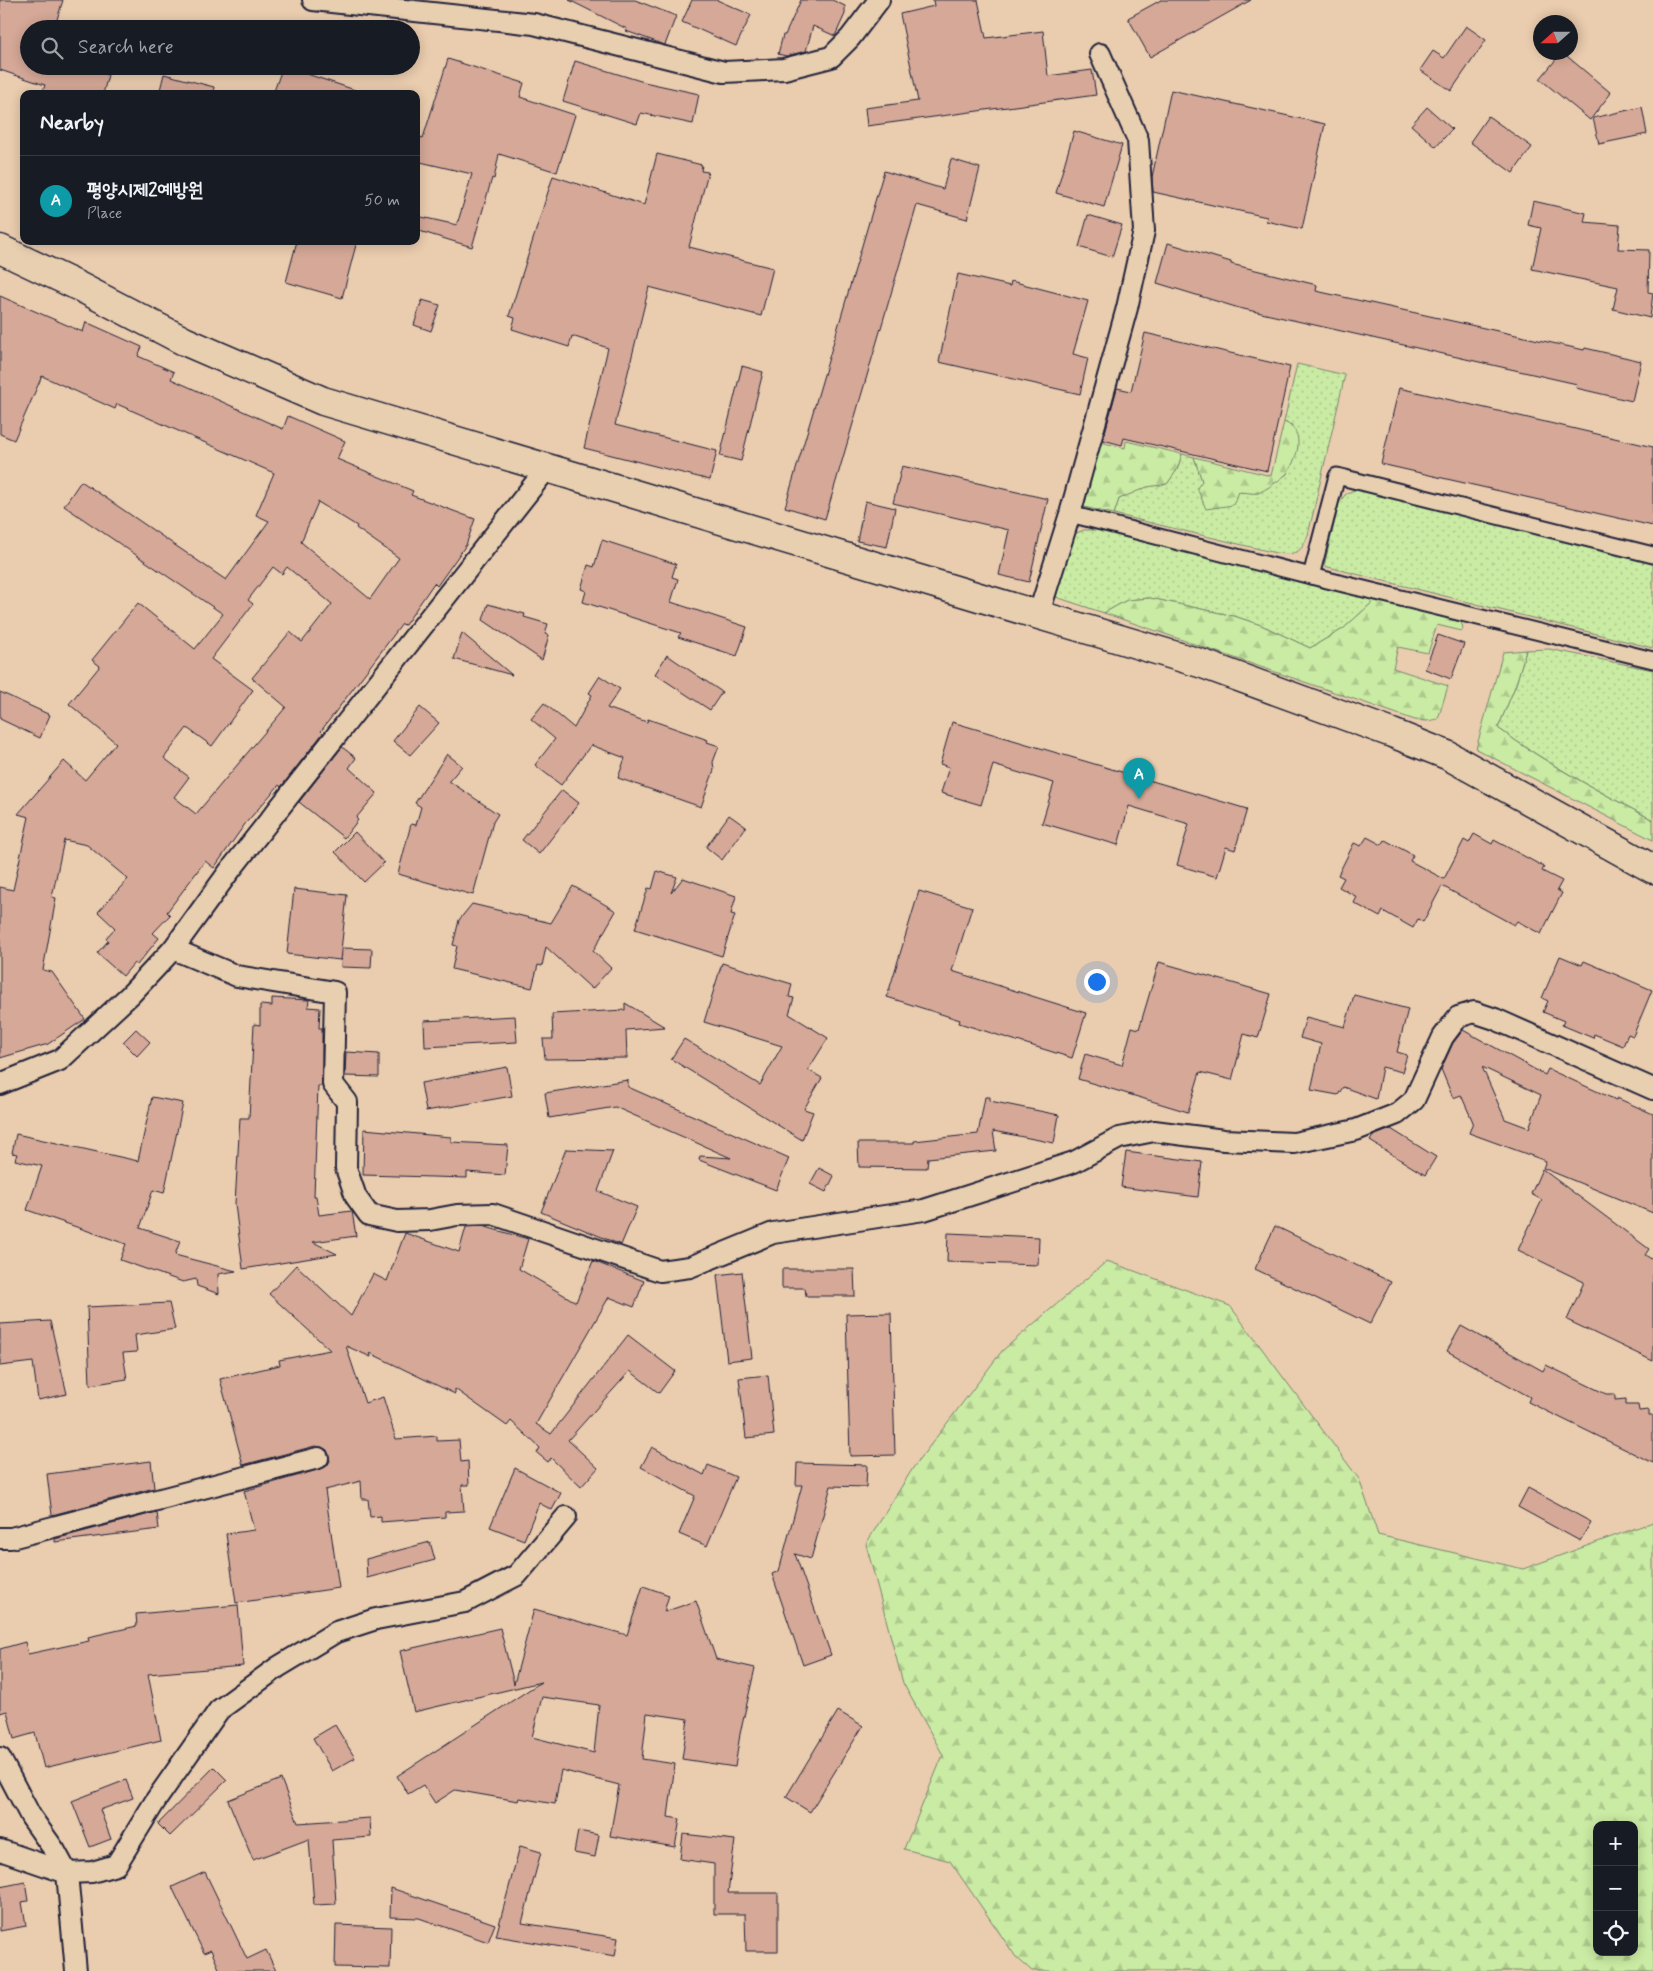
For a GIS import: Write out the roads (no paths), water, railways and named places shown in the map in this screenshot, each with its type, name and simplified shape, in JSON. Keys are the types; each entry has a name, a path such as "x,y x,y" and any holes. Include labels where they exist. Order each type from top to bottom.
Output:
{"main road":[{"path":"0,250 80,287 184,341 323,401 1039,613 1203,664 1392,733 1438,751 1653,869"}],"street":[{"path":"313,0 534,24 724,72 784,69 831,57 850,38 879,0"},
{"path":"1039,613 1070,514 1127,308 1144,231 1138,140 1100,54"},
{"path":"0,1084 60,1060 130,995 173,949 228,873 548,468"},
{"path":"1311,576 1337,476 1653,555"},
{"path":"1070,514 1311,576 1653,660"},
{"path":"173,949 237,976 335,992 333,1084 347,1102 346,1168 356,1197 369,1215 397,1221 430,1220 456,1215 493,1214 660,1271 690,1267 773,1234 924,1210 1074,1162 1119,1138 1154,1131 1224,1140 1294,1143 1356,1130 1397,1114 1414,1100 1443,1038 1458,1017 1474,1012 1495,1019 1653,1089"},
{"path":"0,1538 11,1538 318,1458"},
{"path":"0,1850 67,1873 92,1872 116,1865 156,1800 219,1710 278,1667 336,1632 376,1619 466,1602 517,1575 566,1518"},
{"path":"0,1758 32,1817 67,1873 76,1971"}],"place":[{"name":"평양시제2예방원","path":"1139,799"}]}
